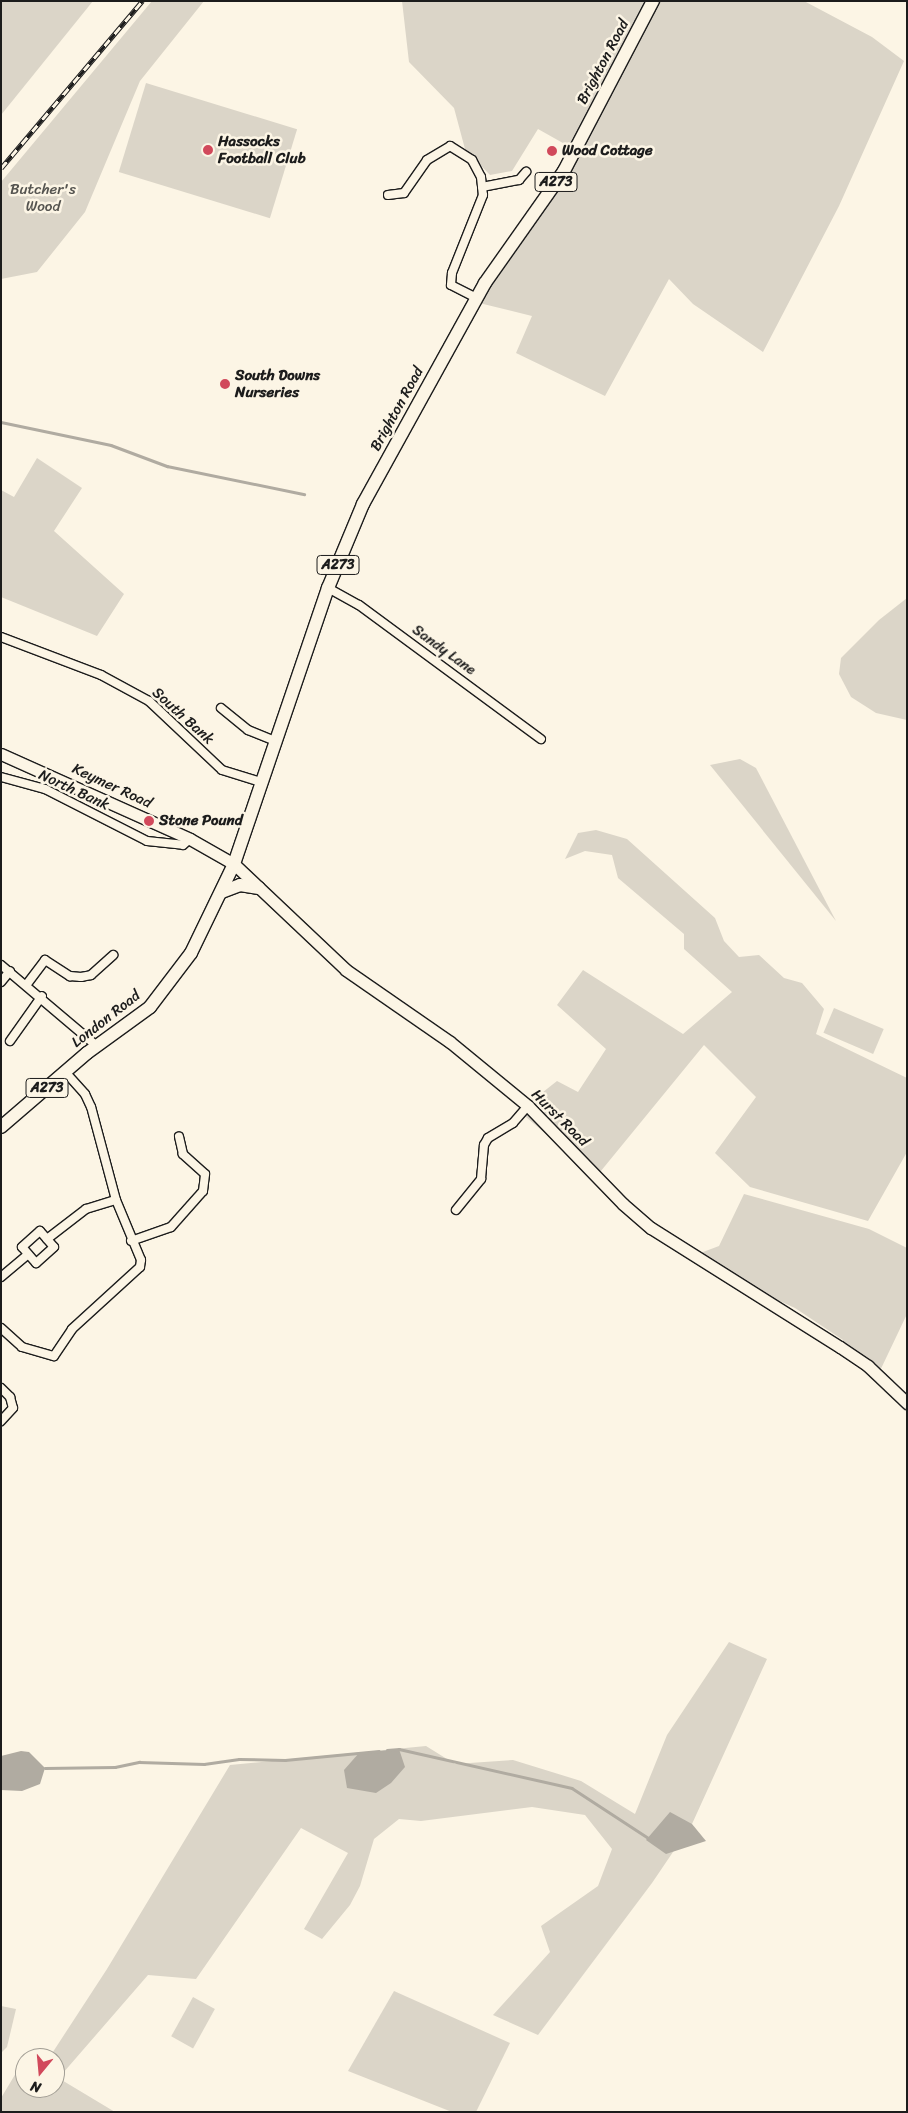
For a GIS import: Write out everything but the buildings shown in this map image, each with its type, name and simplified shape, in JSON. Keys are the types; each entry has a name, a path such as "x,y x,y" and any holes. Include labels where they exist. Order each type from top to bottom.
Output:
{"main road":[{"name":"Brighton Road","path":"234,864 328,588 363,504 477,298 564,171 654,1"},
{"name":"Keymer Road","path":"1,754 190,839 234,864"},
{"name":"Hurst Road","path":"234,864 346,970 450,1042 528,1106 616,1197 651,1228 840,1347 878,1375 907,1403"},
{"name":"London Road","path":"1,1126 97,1046 150,1006 191,953 234,864"},
{"path":"222,892 240,885 259,888"}],"street":[{"path":"388,195 404,193 427,160 450,146 472,160 483,195 452,273 450,285 477,298"},
{"path":"482,187 519,180 526,172"},
{"name":"Sandy Lane","path":"328,588 359,605 541,739"},
{"name":"South Bank","path":"1,637 101,675 149,701 222,770 261,782"},
{"path":"222,708 248,730 275,741"},
{"name":"North Bank","path":"1,777 45,788 147,841 183,845 190,839"},
{"path":"27,984 45,960 70,976 81,977 91,975 113,955"},
{"path":"1,965 42,996 97,1046"},
{"path":"1,982 10,971"},
{"path":"10,1041 42,996"},
{"path":"1,1328 22,1347 47,1356 58,1354 72,1329 136,1273 141,1260 131,1241 116,1200 92,1107 85,1094 66,1073"},
{"path":"456,1210 481,1179 484,1145 488,1138 513,1123 528,1106"},
{"path":"131,1241 170,1227 203,1192 205,1174 183,1154 179,1136"},
{"path":"47,1239 86,1209 116,1200"},
{"path":"40,1231 47,1239 54,1248 36,1263 22,1247 40,1231"},
{"path":"1,1277 28,1254"},
{"path":"1,1388 10,1397 14,1408 1,1421"}],"green space":[{"path":"1,1 93,1 1,115"},
{"name":"Butcher's Wood","path":"152,1 204,1 140,81 85,212 37,272 1,279 1,182"},
{"path":"402,1 804,1 872,37 904,61 839,206 763,352 693,304 669,279 605,396 516,353 532,316 475,302 570,147 538,129 512,171 490,175 465,149 454,108 409,62"},
{"name":"Hassocks Football Club","path":"146,83 297,129 270,218 119,172"},
{"path":"37,458 82,488 54,531 124,594 97,636 1,597 1,490 14,497"},
{"path":"907,598 907,720 876,713 851,697 839,674 841,658 879,620"},
{"path":"740,759 756,768 836,921 710,765"},
{"path":"596,830 627,839 715,918 724,941 739,957 759,955 784,978 802,983 824,1009 816,1034 907,1078 907,1152 868,1221 750,1187 715,1153 756,1097 704,1045 596,1177 519,1111 557,1081 578,1092 606,1049 557,1005 583,970 683,1034 732,992 684,949 684,934 618,878 612,855 585,851 565,859 578,833"},
{"path":"834,1008 884,1029 873,1054 823,1033"},
{"path":"744,1194 869,1229 907,1248 907,1314 878,1375 840,1347 843,1340 795,1308 749,1287 695,1255 719,1246"},
{"path":"729,1642 767,1659 692,1824 652,1883 538,2035 493,2015 550,1952 541,1926 598,1886 612,1849 585,1815 532,1807 421,1821 399,1819 374,1839 360,1886 350,1905 322,1939 304,1929 348,1853 301,1828 196,1979 148,1975 65,2071 65,2048 56,2048 107,1969 230,1765 426,1746 455,1764 513,1760 581,1781 635,1814 667,1735"},
{"path":"394,1991 510,2043 476,2112 452,2112 348,2071"},
{"path":"193,1997 215,2009 193,2048 171,2036"},
{"path":"1,2006 16,2009 7,2047 1,2053"},
{"path":"15,2075 15,2098 65,2098 65,2082 115,2112 1,2112 1,2098"}],"shaded area":[{"path":"399,1749 405,1767 391,1783 376,1793 347,1788 344,1770 359,1753"},
{"path":"21,1751 29,1752 45,1768 40,1784 22,1791 1,1790 1,1756"},
{"path":"670,1812 692,1824 706,1841 666,1854 646,1840"}],"waterway":[{"path":"1,422 111,445 167,466 304,494"},
{"path":"387,1750 399,1749 572,1788 647,1837"},
{"path":"45,1768 115,1767 139,1762 204,1764 239,1759 285,1760 379,1751"}],"railway":[{"path":"1,168 142,1"}],"place":[{"name":"Hassocks Football Club","path":"208,150"},
{"name":"Wood Cottage","path":"552,151"},
{"name":"South Downs Nurseries","path":"225,384"},
{"name":"Stone Pound","path":"149,821"}]}
